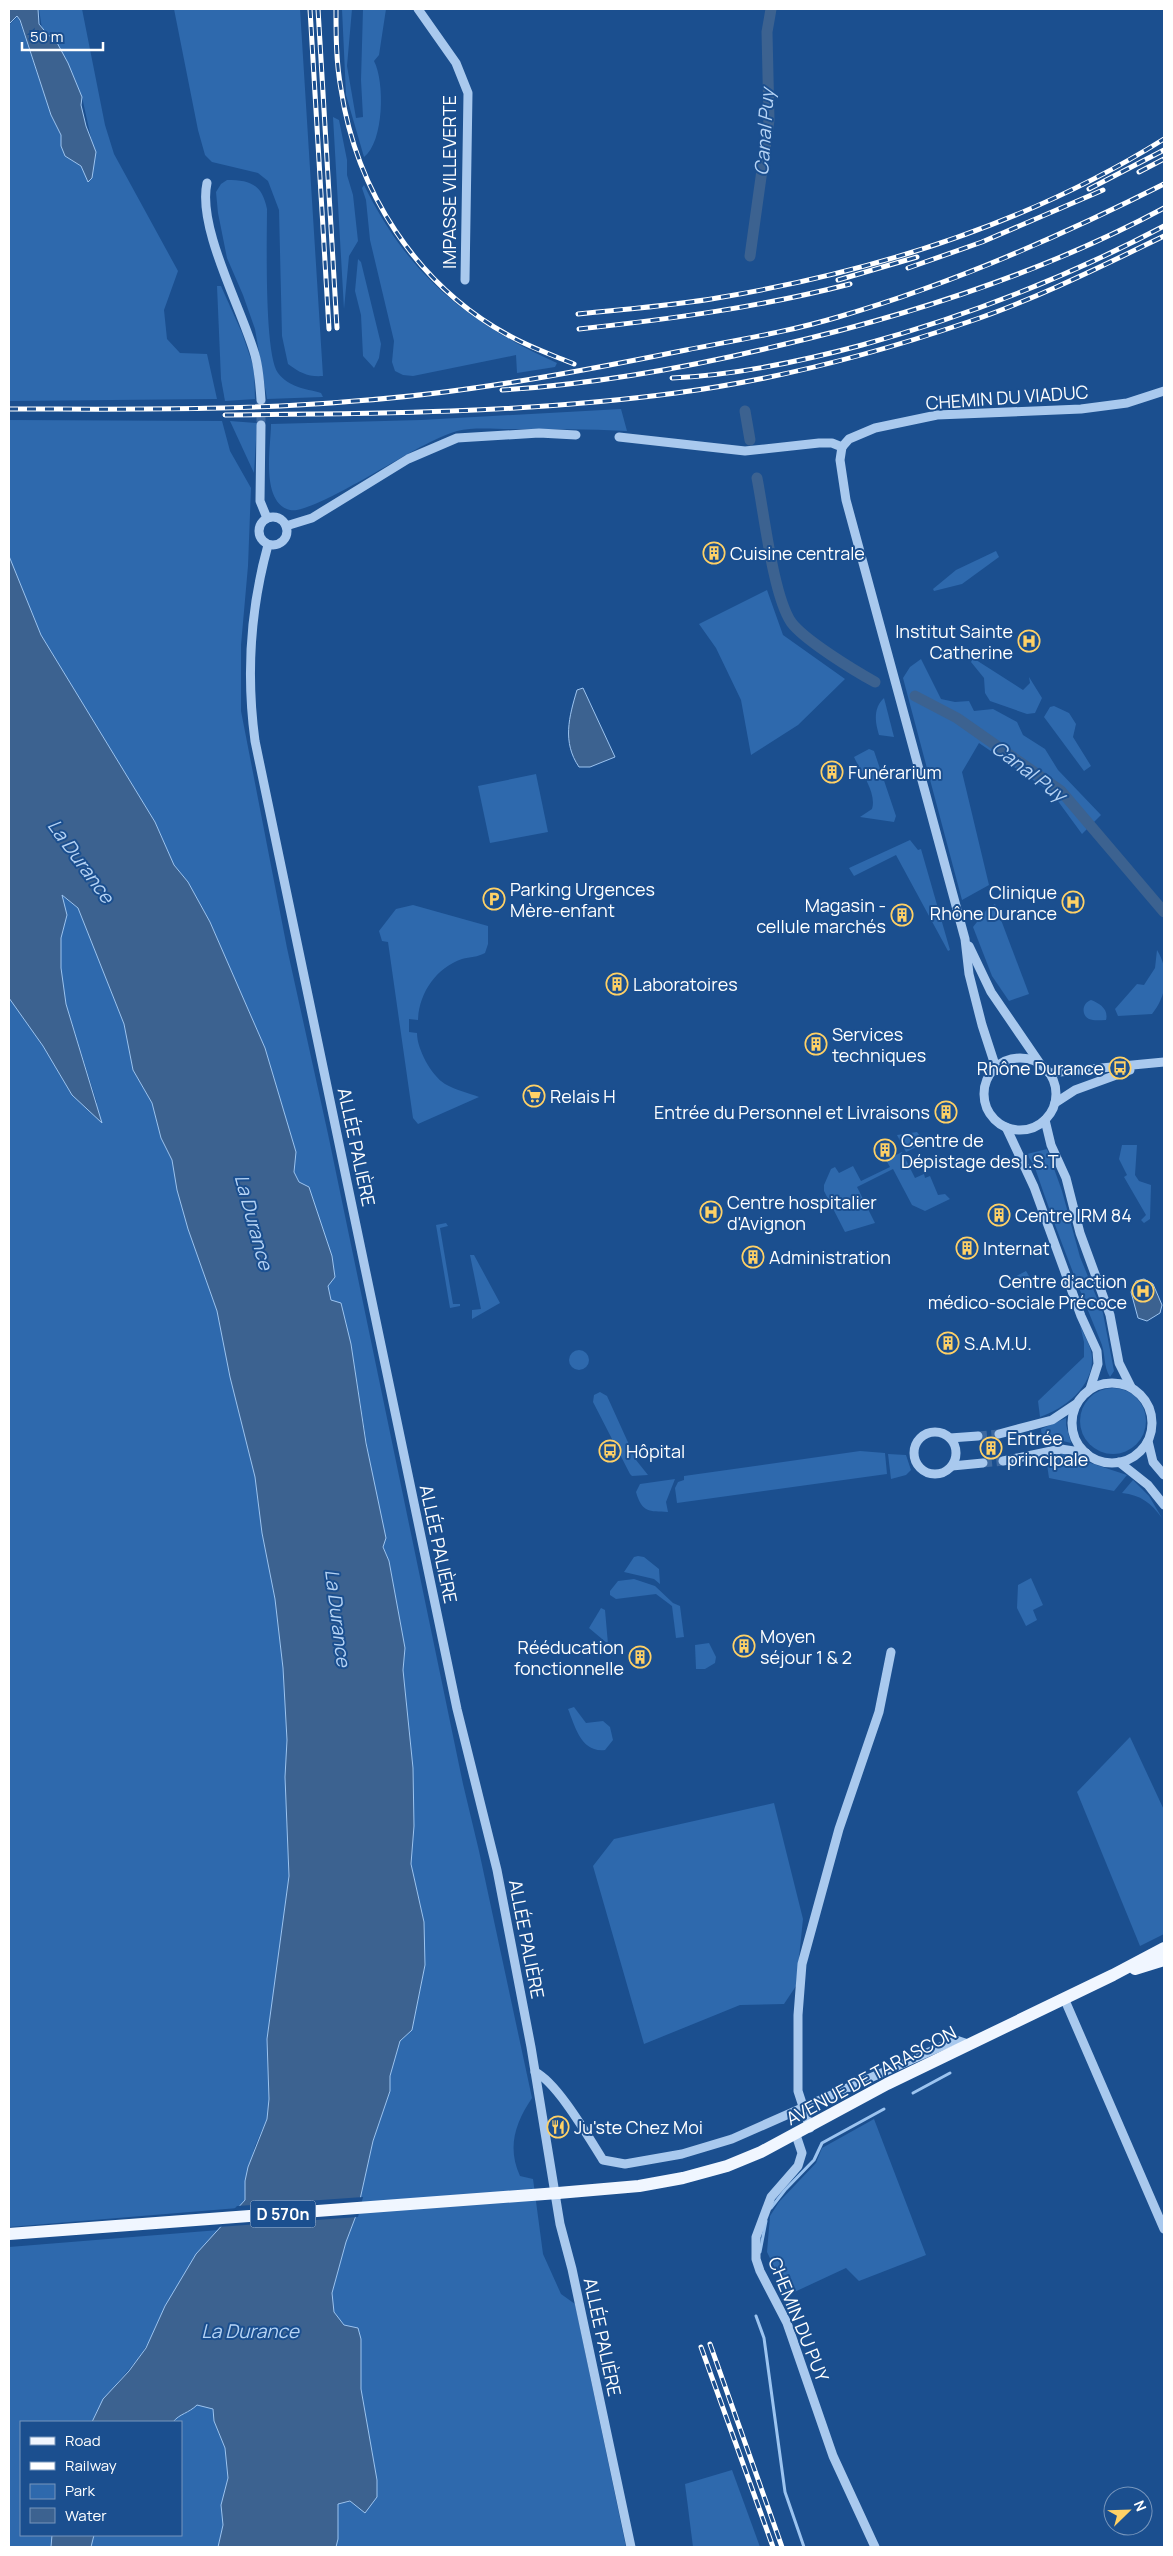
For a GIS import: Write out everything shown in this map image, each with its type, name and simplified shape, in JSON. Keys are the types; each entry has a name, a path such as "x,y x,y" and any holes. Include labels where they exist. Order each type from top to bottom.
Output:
{"main road":[{"name":"AVENUE DE TARASCON","path":"9,2234 558,2193 639,2186 683,2178 727,2166 796,2135 887,2084 1113,1975 1164,1948"},
{"name":"AVENUE DE TARASCON","path":"1113,1975 1164,1960"}],"street":[{"name":"IMPASSE VILLEVERTE","path":"418,9 456,63 468,93 465,280"},
{"path":"207,183 204,196 212,232 256,356 261,400"},
{"name":"CHEMIN DU VIADUC","path":"842,447 849,439 875,428 937,416 1081,409 1127,403 1164,392"},
{"path":"261,425 260,501 267,518"},
{"path":"286,526 312,518 408,459 457,438 539,433 576,435"},
{"path":"619,437 745,451 819,443 832,443 842,447 840,460 846,500 893,680 965,938 969,974 982,1025 996,1068"},
{"path":"267,518 278,518 286,526 286,535 281,543 268,545 262,540 258,530 261,522 267,518"},
{"name":"ALLÉE PALIÈRE","path":"268,545 252,626 250,704 254,741 457,1709 497,1870 535,2072 560,2224 572,2269 631,2547"},
{"path":"965,938 991,992 1024,1036 1054,1082 1055,1103"},
{"path":"1042,1065 1023,1059 1014,1059 996,1068 986,1083 985,1101 992,1117 1006,1127 1022,1130 1038,1126 1045,1120 1055,1103 1083,1087 1147,1065"},
{"path":"1049,1073 1164,1062"},
{"path":"1045,1120 1051,1144 1066,1178 1080,1233 1110,1315 1119,1362 1131,1387 1144,1399 1149,1407 1152,1425 1148,1441 1135,1456 1119,1462 1101,1461 1086,1452 1074,1435 1073,1414 1077,1404"},
{"path":"999,1434 1052,1420 1077,1404 1090,1389 1098,1364 1097,1351 1075,1299 1034,1187 1006,1127"},
{"path":"1090,1389 1110,1383 1131,1387"},
{"path":"978,1436 950,1438 938,1432 923,1436 917,1442 914,1457 921,1469 928,1473 942,1473 952,1466 982,1463"},
{"path":"950,1438 956,1452 952,1466"},
{"path":"1148,1441 1153,1462 1164,1475"},
{"path":"1003,1461 1061,1450 1086,1452"},
{"path":"1119,1462 1148,1485 1164,1505"},
{"path":"810,2128 802,2110 798,2091 798,2015 802,1964 839,1829 879,1712 890,1652"},
{"path":"1064,1998 1164,2229"},
{"path":"535,2072 543,2076 603,2160 625,2164 710,2146 802,2110 956,2040 968,2044"},
{"name":"CHEMIN DU PUY","path":"796,2135 802,2154 798,2166 771,2197 756,2237 756,2259 760,2271 787,2323 833,2456 875,2547"}],"green space":[{"path":"39,9 82,9 105,125 114,154 178,271 164,310 167,339 180,353 207,354 217,399 9,401 9,25 18,16 51,115 61,135 61,146 65,156 81,166 95,156 82,97 55,39 42,29"},
{"path":"174,9 300,9 323,376 304,374 288,364 282,336 279,210 268,181 258,173 212,162 205,155 198,130"},
{"path":"342,9 352,9 347,66 356,118 363,117 361,80 363,9 386,9 379,55 374,61 380,83 381,111 379,126 376,139 364,157 346,95"},
{"path":"333,117 339,120 347,160 347,175 353,195 358,241 349,256 344,309"},
{"path":"227,180 242,181 254,185 265,201 267,209 268,320 270,343 278,373 292,385 321,393 323,397 267,399 255,329 227,258 218,213 216,192 221,184"},
{"path":"364,185 381,217 400,245 443,292 495,331 557,363 555,367 517,373 516,355 413,376 403,375 395,371 392,362 394,341 370,240 366,200 362,188"},
{"path":"358,259 361,262 381,344 379,358 374,368 363,356 361,315 355,291"},
{"path":"217,286 221,286 242,333 254,368 255,399 225,401 221,379"},
{"path":"621,409 627,431 470,429 457,431 425,445 332,496 300,509 290,510 281,505 274,496 271,485 269,459 271,424 421,420"},
{"path":"9,420 222,421 230,451 251,488 248,566 241,645 241,711 287,948 328,1134 463,1784 532,2098 517,2126 514,2146 516,2166 520,2176 533,2179 543,2254 561,2294 575,2304 626,2547 336,2547 338,2539 338,2504 377,2497 377,2480 361,2389 361,2339 344,2325 333,2312 332,2293 346,2242 357,2213 373,2141 390,2091 390,2076 400,2041 412,2030 416,2000 421,1987 424,1922 411,1864 414,1826 413,1768 403,1670 405,1648 389,1561 383,1547 351,1344 331,1300 299,1182 294,1172 296,1152 265,1048 210,922 188,882 174,865 155,822 41,635 9,556"},
{"path":"230,421 257,423 254,473"},
{"path":"996,551 999,557 962,584 934,591 933,589 956,570"},
{"path":"767,590 783,635 845,679 798,725 751,755 741,700 716,648 699,624"},
{"path":"973,658 1023,690 1030,683 1029,677 1042,698 1035,713 1027,714 990,701 985,693 984,678 971,662"},
{"path":"921,659 941,699 955,702 969,701 974,711 993,709 1017,722 1023,735 1045,749 1058,770 1101,815 1082,834 1052,793 979,743 962,772 989,885 962,900 903,678 910,667"},
{"path":"884,698 894,737 879,735 876,720 877,711 880,702"},
{"path":"1054,706 1069,713 1076,724 1073,737 1091,766 1084,771 1044,717 1050,707"},
{"path":"869,749 874,751 896,816 894,822 860,817 872,809 873,803 870,789 854,757"},
{"path":"536,774 548,832 490,843 478,786"},
{"path":"910,840 918,850 921,849 950,950 948,951 896,855 854,876 849,868"},
{"path":"61,895 78,908 124,1024 133,1070 152,1103 161,1138 172,1160 177,1190 188,1229 217,1311 230,1377 255,1477 262,1533 275,1599 283,1668 287,1740 285,1777 289,1876 267,2039 269,2099 267,2119 255,2146 245,2181 245,2200 238,2208 9,2227 9,998 43,1046 72,1095 97,1103 66,1004 61,968 61,938 67,915"},
{"path":"995,904 1029,994 1009,1001 992,976 973,927 988,908"},
{"path":"413,905 488,926 488,944 485,953 453,963 437,975 422,1000 418,1020 409,1019 409,1032 417,1033 422,1054 440,1080 458,1090 479,1097 418,1124 413,1118 388,942 382,941 379,931 396,909"},
{"path":"1157,950 1164,966 1165,983 1164,991 1157,1007 1152,1014 1118,1016 1115,1009 1137,984 1144,985 1155,968"},
{"path":"1091,1000 1105,1010 1106,1020 1093,1020 1086,1017 1084,1006"},
{"path":"917,1132 925,1143 906,1152 897,1135"},
{"path":"1122,1145 1137,1145 1135,1175 1139,1181 1151,1185 1150,1219 1144,1223 1141,1220 1146,1215 1124,1177 1127,1175 1119,1159"},
{"path":"1047,1149 1062,1191 1080,1257 1103,1313 1114,1371 1110,1377 1106,1368 1102,1345 1066,1255 1035,1168 1027,1154"},
{"path":"902,1152 915,1178 924,1174 925,1178 930,1176 938,1195 945,1194 950,1199 925,1211 912,1205 893,1169 857,1187 875,1223 845,1232 824,1191 824,1185 831,1169 835,1167 839,1173 853,1166 861,1181 890,1167 886,1160"},
{"path":"446,1223 448,1226 440,1228 453,1304 460,1304 460,1306 450,1308 436,1225"},
{"path":"470,1255 474,1255 500,1303 472,1319 472,1310 481,1309"},
{"path":"1026,1271 1034,1284 1022,1290 1017,1284 1013,1286 1009,1280"},
{"path":"1080,1325 1092,1354 1088,1378 1067,1402 1040,1417 1038,1401 1084,1357 1084,1342"},
{"path":"579,1350 586,1353 589,1360 586,1367 579,1370 572,1367 569,1360 572,1353"},
{"path":"1106,1388 1120,1388 1132,1393 1141,1402 1146,1414 1144,1434 1137,1445 1120,1454 1106,1454 1094,1449 1085,1440 1080,1428 1080,1414 1085,1402 1094,1393"},
{"path":"600,1392 607,1396 636,1460 648,1475 632,1476 630,1474 593,1402 594,1395"},
{"path":"1066,1418 1071,1443 1063,1441 1043,1444 1041,1429"},
{"path":"860,1451 885,1453 887,1474 677,1503 675,1488 678,1482 684,1480 684,1476"},
{"path":"888,1454 906,1455 911,1470 906,1475 891,1479"},
{"path":"1063,1454 1127,1475 1114,1491 1049,1478 1046,1458"},
{"path":"675,1479 666,1502 668,1512 647,1510 641,1504 636,1492 640,1484"},
{"path":"1133,1480 1149,1496 1162,1518 1145,1501 1122,1493"},
{"path":"634,1557 644,1557 659,1569 660,1584 654,1579 624,1572"},
{"path":"1031,1578 1043,1605 1033,1610 1037,1620 1026,1626 1017,1608 1018,1585"},
{"path":"634,1579 655,1586 673,1603 680,1606 684,1637 676,1638 672,1606 656,1594 616,1599 610,1595 610,1591 618,1581"},
{"path":"601,1608 605,1610 608,1644 589,1628"},
{"path":"709,1643 716,1657 715,1663 705,1669 696,1669 695,1645"},
{"path":"574,1707 586,1723 603,1721 610,1727 613,1740 605,1750 597,1750 590,1747 580,1737 568,1709"},
{"path":"1130,1737 1164,1810 1164,1934 1140,1946 1077,1792"},
{"path":"774,1803 803,1919 796,1986 784,2004 740,2005 644,2044 593,1866 614,1839"},
{"path":"874,2119 926,2255 859,2281 846,2268 788,2295 767,2252 770,2216 779,2202 816,2163 822,2148"},
{"path":"219,2230 145,2348 103,2402 92,2421 20,2421 20,2536 52,2536 51,2547 9,2547 9,2247"},
{"path":"197,2405 213,2409 214,2421 225,2448 228,2478 221,2505 223,2525 218,2547 91,2547 94,2536 182,2536 182,2421 174,2421"},
{"path":"732,2470 760,2547 693,2547 685,2484"}],"water":[{"path":"9,9 38,9 39,24 48,35 55,39 68,63 82,97 81,105 86,126 96,152 92,178 88,182 81,166 65,156 61,146 61,135 51,115 20,20 17,16 9,24"},
{"name":"La Durance","path":"9,556 41,635 155,822 174,865 188,882 210,922 265,1048 296,1152 294,1172 299,1182 309,1187 332,1256 335,1277 328,1286 331,1300 341,1303 351,1344 366,1443 386,1538 383,1547 389,1561 405,1648 403,1670 413,1768 414,1826 411,1864 424,1922 425,1965 412,2030 400,2041 390,2076 390,2091 373,2141 357,2213 346,2242 332,2293 334,2312 344,2325 358,2328 361,2339 361,2389 377,2480 377,2497 365,2513 350,2501 338,2504 338,2539 336,2547 218,2547 223,2525 221,2505 228,2478 225,2448 214,2421 213,2409 197,2405 174,2421 92,2421 103,2399 129,2371 146,2348 165,2306 196,2254 245,2200 245,2181 248,2167 267,2119 269,2099 267,2039 289,1876 285,1777 287,1740 283,1668 275,1599 262,1533 255,1477 230,1377 217,1311 188,1229 177,1190 172,1160 161,1138 152,1103 133,1070 124,1024 78,908 62,895 67,915 61,938 61,968 66,1004 102,1123 72,1095 43,1046 9,998"},
{"path":"583,688 615,757 590,767 579,767 570,748 569,739 574,700 577,690"},
{"path":"1144,1279 1153,1284 1162,1305 1160,1313 1147,1321 1138,1318 1131,1292 1136,1281"},
{"path":"52,2536 94,2536 91,2547 51,2547"}],"pier":[{"path":"363,2197 358,2217 218,2227 237,2206"}],"waterway":[{"name":"Canal Puy","path":"750,256 769,120 767,32 771,9"},
{"name":"Canal Puy","path":"745,411 750,440"},
{"name":"Canal Puy","path":"757,478 774,574 779,593 791,622 818,646 875,682"},
{"name":"Canal Puy","path":"915,696 957,718 1061,791 1164,912"},
{"path":"913,2093 950,2073"},
{"path":"771,2208 785,2190 814,2160 822,2143 884,2109"},
{"path":"760,2252 766,2221"},
{"path":"756,2316 764,2338 785,2492 804,2547"}],"tunnel":[{"path":"261,400 261,425"},
{"path":"978,1436 999,1434"},
{"path":"983,1463 1003,1461"}],"railway":[{"path":"310,9 329,329"},
{"path":"318,9 337,328"},
{"path":"336,9 338,69 349,127 360,163 376,198 396,231 419,262 445,290 475,314 508,335 574,364"},
{"path":"578,314 717,298 833,274 891,258 1005,219 1059,196 1113,169 1164,139"},
{"path":"1089,189 1164,150"},
{"path":"1139,172 1164,159"},
{"path":"9,409 225,408 312,404 439,393 522,381 743,339 819,322 922,290 1045,241 1164,184"},
{"path":"908,268 982,242 1103,190"},
{"path":"502,390 571,384 675,368 777,346 877,321 975,290 1024,272 1071,253 1164,208"},
{"path":"672,378 768,367 901,334 1016,294 1091,262 1164,226"},
{"path":"225,415 394,413 563,405 676,393 750,381 824,365 897,345 968,322 1043,293 1164,236"},
{"path":"838,280 917,257"},
{"path":"579,329 716,311 850,284"},
{"path":"710,2344 782,2547"},
{"path":"701,2347 773,2547"}],"place":[{"name":"Cuisine centrale","path":"714,553"},
{"name":"Institut Sainte Catherine","path":"1029,641"},
{"name":"Funérarium","path":"832,772"},
{"name":"Parking Urgences Mère-enfant","path":"494,899"},
{"name":"Clinique Rhône Durance","path":"1073,902"},
{"name":"Magasin - cellule marchés","path":"902,915"},
{"name":"Laboratoires","path":"617,984"},
{"name":"Services techniques","path":"816,1044"},
{"name":"Rhône Durance","path":"1120,1068"},
{"name":"Relais H","path":"534,1096"},
{"name":"Entrée du Personnel et Livraisons","path":"946,1112"},
{"name":"Centre de Dépistage des I.S.T","path":"885,1150"},
{"name":"Centre hospitalier d'Avignon","path":"711,1212"},
{"name":"Centre IRM 84","path":"999,1215"},
{"name":"Internat","path":"967,1248"},
{"name":"Administration","path":"753,1257"},
{"name":"Centre d’action médico-sociale Précoce","path":"1143,1291"},
{"name":"S.A.M.U.","path":"948,1343"},
{"name":"Entrée principale","path":"991,1448"},
{"name":"Hôpital","path":"610,1451"},
{"name":"Moyen séjour 1 & 2","path":"744,1646"},
{"name":"Rééducation fonctionnelle","path":"640,1657"},
{"name":"Ju'ste Chez Moi","path":"558,2127"}]}
